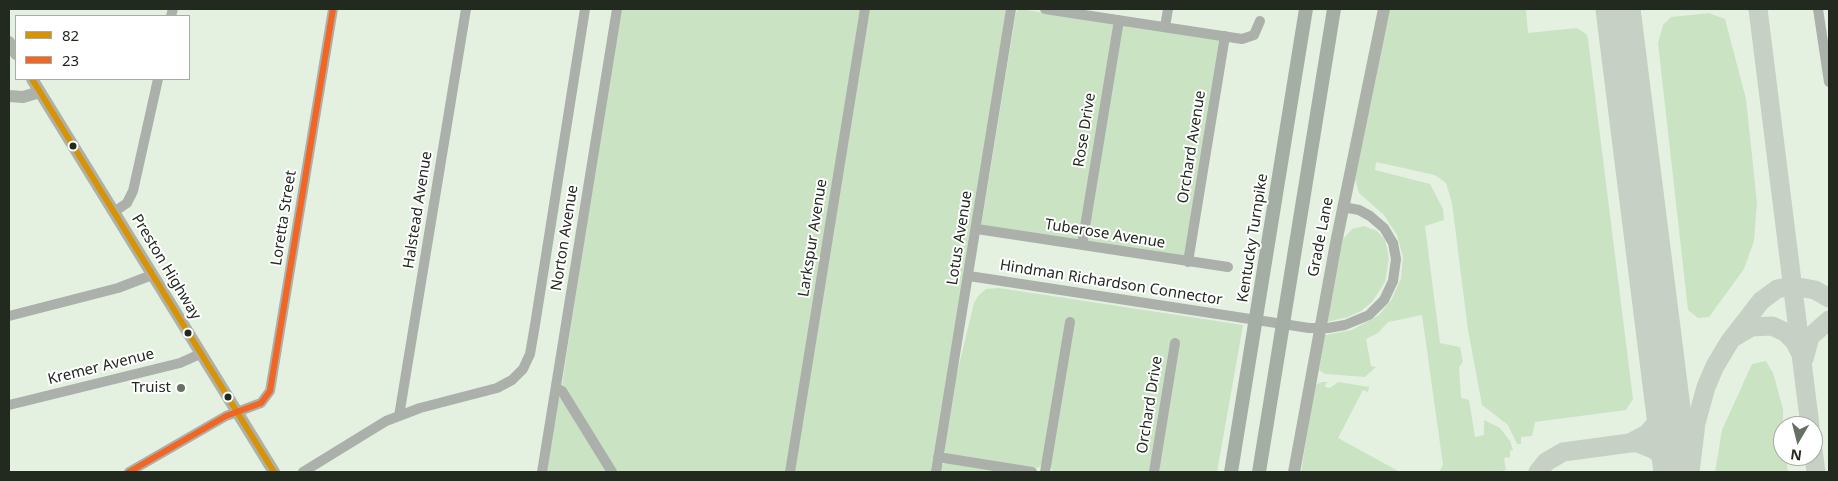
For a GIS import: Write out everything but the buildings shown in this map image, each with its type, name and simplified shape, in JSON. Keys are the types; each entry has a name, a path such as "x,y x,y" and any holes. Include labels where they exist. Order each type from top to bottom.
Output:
{"highway":[{"name":"Kentucky Turnpike","path":"1231,472 1306,9"},
{"path":"1259,472 1334,9"}],"main road":[{"name":"Grade Lane","path":"1294,472 1343,207 1384,9"},
{"name":"Preston Highway","path":"33,80 274,472"},
{"path":"9,96 22,97 40,92"}],"street":[{"name":"Loretta Street","path":"129,472 226,416 261,403 270,391 333,9"},
{"name":"Halstead Avenue","path":"399,416 466,9"},
{"name":"Norton Avenue","path":"302,472 386,421 420,408 504,385 523,369 530,354 533,338 585,9"},
{"name":"Norton Avenue","path":"542,472 617,9"},
{"name":"Larkspur Avenue","path":"790,472 866,9"},
{"name":"Lotus Avenue","path":"936,472 977,229 1011,9"},
{"path":"1045,9 1242,39 1254,34 1260,22"},
{"path":"1165,27 1168,9"},
{"path":"1818,9 1829,82"},
{"name":"Rose Drive","path":"1082,245 1119,20"},
{"name":"Orchard Avenue","path":"1188,262 1225,36"},
{"path":"114,212 127,203 133,192 158,80"},
{"name":"Hindman Richardson Connector","path":"969,276 1308,328 1328,328 1345,325 1369,314 1384,300 1393,281 1396,259 1393,243 1384,228 1370,216 1358,210 1343,207"},
{"name":"Tuberose Avenue","path":"977,229 1228,268"},
{"path":"9,316 118,288 152,276"},
{"path":"1045,472 1070,322"},
{"name":"Orchard Drive","path":"1154,472 1175,343"},
{"name":"Kremer Avenue","path":"9,405 180,363 200,354"},
{"path":"556,388 562,391 612,472"},
{"path":"938,457 1032,472"}],"green space":[{"path":"620,9 863,9 788,472 615,472 562,384"},
{"path":"870,9 1006,10 933,472 794,472"},
{"path":"1020,9 1114,24 1079,242 981,227 1016,12"},
{"path":"1390,9 1526,9 1528,33 1577,28 1586,34 1588,39 1633,399 1626,410 1535,422 1532,436 1521,437 1521,444 1517,444 1508,425 1482,405 1468,330 1452,203 1446,183 1435,175 1376,162 1375,170 1430,184 1443,209 1444,220 1425,226 1440,343 1460,347 1463,362 1459,367 1461,398 1469,400 1475,437 1484,435 1484,420 1500,428 1510,441 1513,450 1510,451 1510,457 1504,458 1506,470 1499,472 1439,472 1443,465 1422,315 1388,322 1378,333 1366,339 1371,366 1376,367 1365,377 1325,374 1319,370 1325,335 1352,330 1379,315 1392,299 1401,278 1403,257 1397,235 1384,215 1359,193 1355,179"},
{"path":"1709,13 1725,19 1746,99 1757,203 1754,241 1744,269 1709,317 1698,318 1688,310 1658,43 1663,25 1671,17"},
{"path":"1123,24 1219,39 1221,43 1185,256 1086,241"},
{"path":"1364,226 1377,231 1385,240 1389,258 1385,282 1372,302 1361,311 1348,317 1327,322 1343,239 1352,229"},
{"path":"999,288 1243,325 1217,472 1053,472 1050,466 1041,466 1033,470 946,454 943,450 953,390 974,303 978,296 986,289"},
{"path":"1766,361 1773,373 1783,409 1783,416 1773,416 1773,466 1787,466 1788,472 1715,472 1722,430 1752,364"},
{"path":"1322,382 1331,382 1326,383 1325,387 1330,388 1338,382 1369,387 1368,392 1363,390 1338,438 1400,472 1301,472 1315,385"},
{"path":"561,397 609,472 546,472 558,398"},
{"path":"946,462 1011,472 940,472 941,466"}],"taxiway":[{"path":"1622,39 1623,23 1628,9"},
{"path":"1758,9 1809,416"},
{"path":"1690,472 1696,423 1706,387 1715,366 1730,341 1761,301 1777,289 1793,286 1815,290 1829,298"},
{"path":"1804,359 1810,337 1829,320"},
{"path":"1736,336 1751,327 1772,326 1785,332 1795,342 1799,351"},
{"path":"1538,472 1546,462 1563,452 1630,443 1647,434 1661,418 1666,395"},
{"path":"1630,443 1638,443 1655,450 1666,460 1674,472"},
{"path":"1815,466 1816,472"}],"runway":[{"path":"1618,9 1676,472"}],"transit line":[{"name":"23","path":"129,472 226,416 261,403 270,391 333,9"},
{"name":"82","path":"33,80 274,472"}],"place":[{"name":"Truist","path":"181,388"}]}
